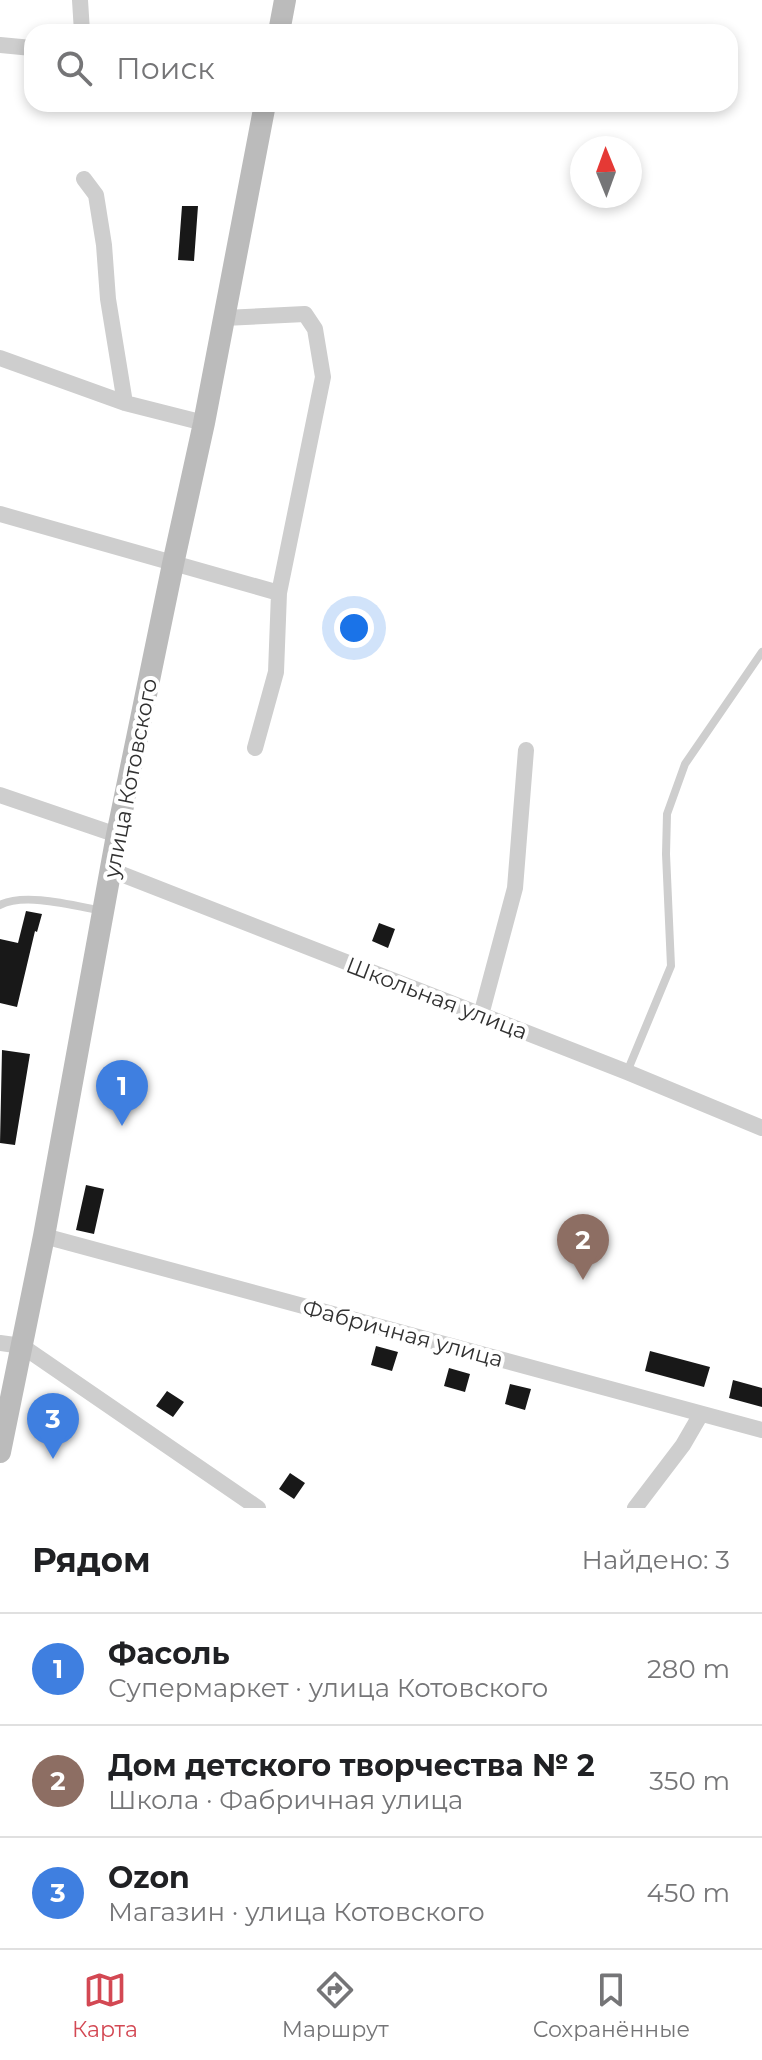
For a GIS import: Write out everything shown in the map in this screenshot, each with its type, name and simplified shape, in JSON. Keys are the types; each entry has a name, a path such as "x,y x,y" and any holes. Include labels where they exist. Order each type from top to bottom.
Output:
{"main road":[{"path":"280,24 285,0"},
{"name":"улица Котовского","path":"0,1452 11,1345 44,1236 117,835 224,318 258,112"}],"street":[{"path":"80,0 82,24"},
{"path":"0,45 24,47"},
{"path":"84,179 96,195 108,299 125,403"},
{"path":"224,318 305,314 315,329 323,377 279,593 276,672 255,748"},
{"path":"0,358 125,403 204,423"},
{"path":"0,514 279,593"},
{"path":"481,1015 515,888 526,750"},
{"path":"0,795 117,835"},
{"name":"Школьная улица","path":"111,870 762,1128"},
{"name":"Фабричная улица","path":"44,1236 762,1430"},
{"path":"11,1345 258,1508"},
{"path":"635,1508 683,1445 701,1414"}],"lane":[{"path":"627,1072 671,966 667,814 685,764 762,652"},
{"path":"0,905 10,900 44,901 104,911"}],"building":[{"path":"182,206 198,206 194,261 178,260"},
{"path":"26,911 42,914 17,1007 0,1003 0,939 18,943"},
{"path":"379,923 395,929 388,948 372,941"},
{"path":"2,1050 30,1054 15,1145 0,1143"},
{"path":"86,1185 104,1189 94,1234 76,1230"},
{"path":"376,1346 398,1352 392,1371 371,1365"},
{"path":"650,1351 710,1367 704,1387 645,1371"},
{"path":"449,1368 470,1374 465,1392 444,1386"},
{"path":"733,1380 762,1388 762,1407 729,1398"},
{"path":"510,1384 531,1389 525,1410 505,1404"},
{"path":"167,1391 184,1402 173,1417 156,1406"},
{"path":"39,1399 60,1402 55,1436 34,1432"},
{"path":"290,1473 305,1483 294,1499 279,1489"}],"place":[{"name":"Фасоль","path":"122,1126"},
{"name":"Дом детского творчества № 2","path":"583,1280"},
{"name":"Ozon","path":"53,1459"}]}
